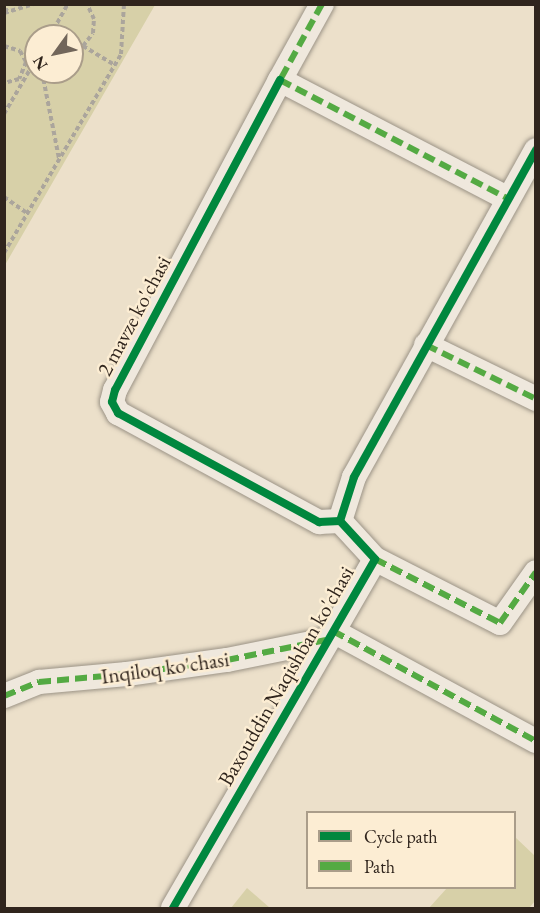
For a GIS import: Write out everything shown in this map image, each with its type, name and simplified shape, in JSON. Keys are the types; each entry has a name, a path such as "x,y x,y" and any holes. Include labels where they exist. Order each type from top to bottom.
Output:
{"street":[{"path":"322,4 280,80 507,198"},
{"name":"2 mavze ko'chasi","path":"280,80 121,379 112,402 118,413 319,522 340,521"},
{"path":"340,521 354,477 507,198 536,150"},
{"path":"426,345 536,399"},
{"name":"Baxouddin Naqishban ko'chasi","path":"173,909 329,635 375,559 340,521"},
{"path":"375,559 500,622 536,572"},
{"path":"329,635 536,741"},
{"name":"Inqiloq ko'chasi","path":"4,696 39,682 127,674 227,660 329,635"}],"path":[{"path":"4,13 9,4"},
{"path":"4,13 33,4"},
{"path":"57,24 68,4"},
{"path":"84,45 93,33 94,19 87,4"},
{"path":"4,253 122,54 124,4"},
{"path":"4,45 15,47 24,56"},
{"path":"84,47 115,65"},
{"path":"4,83 13,82 24,76"},
{"path":"4,114 24,76"},
{"path":"44,84 60,160"},
{"path":"4,197 28,214"}],"shaded area":[{"path":"4,5 155,5 5,265"},
{"path":"516,838 535,856 535,901 529,908 429,908 446,889 516,889"},
{"path":"247,888 270,908 231,908"}],"marked path":[{"path":"322,4 280,80 507,198"},
{"path":"426,345 536,399"},
{"path":"375,559 500,623 536,572"},
{"path":"333,631 536,741"},
{"path":"4,696 39,682 127,674 227,660 326,640"}],"cycle path":[{"path":"280,80 115,390 112,402 118,413 319,522 340,521"},
{"path":"173,908 375,559 340,521 354,477 536,150"}]}
